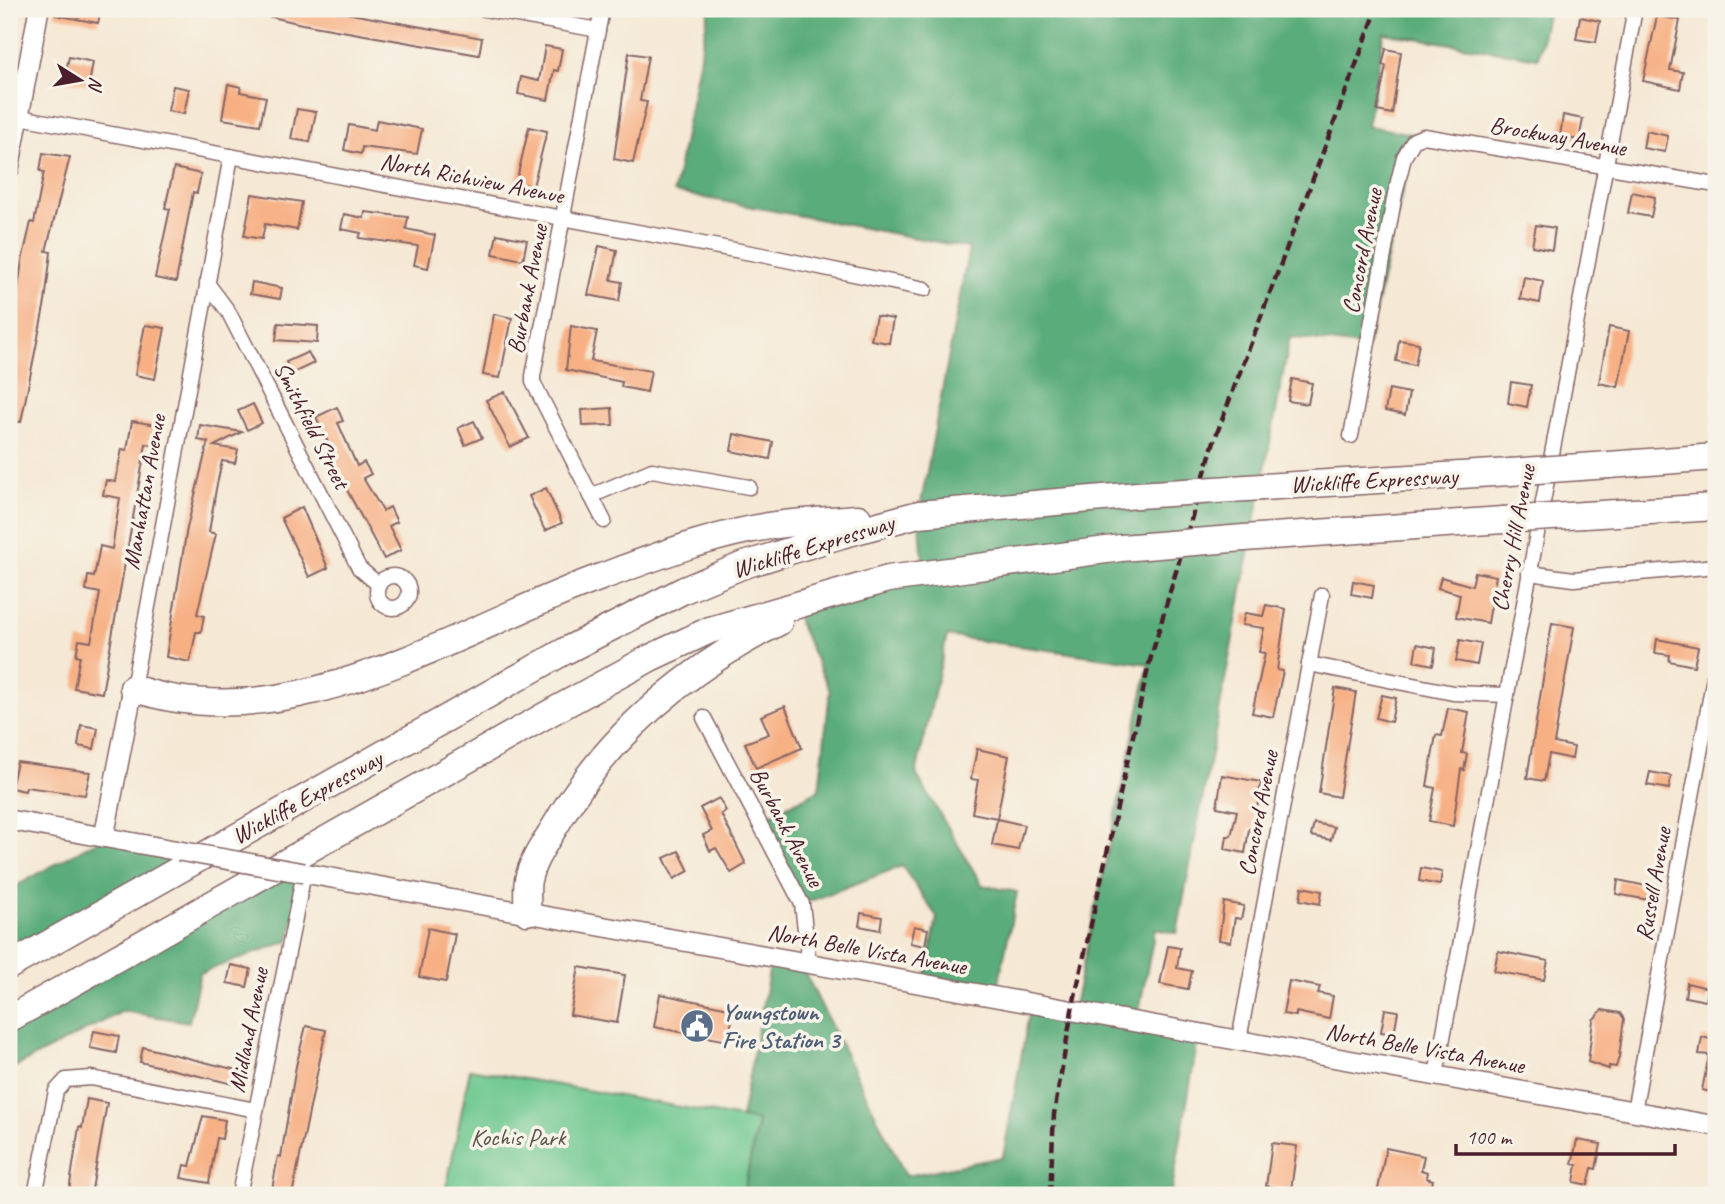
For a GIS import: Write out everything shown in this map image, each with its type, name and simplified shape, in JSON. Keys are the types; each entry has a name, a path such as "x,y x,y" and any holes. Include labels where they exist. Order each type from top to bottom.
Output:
{"highway":[{"name":"Wickliffe Expressway","path":"9,966 642,610 741,566 919,514 1262,486 1716,457"},
{"name":"Wickliffe Expressway","path":"9,1019 650,658 709,630 839,592 924,572 1121,548 1716,507"},
{"path":"133,688 164,698 214,703 297,695 357,677 598,578 683,548 782,524 919,514"},
{"path":"527,912 528,882 534,863 584,780 633,724 701,667 745,639 839,592"}],"street":[{"path":"9,169 14,116 39,9"},
{"path":"484,9 598,30"},
{"name":"Burbank Avenue","path":"602,9 533,382 604,521"},
{"name":"Cherry Hill Avenue","path":"1436,1075 1635,9"},
{"name":"North Richview Avenue","path":"14,116 884,278 925,289"},
{"name":"Brockway Avenue","path":"1404,157 1414,140 1424,136 1716,186"},
{"name":"Manhattan Avenue","path":"104,837 231,156"},
{"name":"Concord Avenue","path":"1351,436 1404,157"},
{"name":"Smithfield Street","path":"207,283 228,311 359,568 379,584"},
{"path":"592,496 652,470 749,487"},
{"path":"1530,573 1574,579 1716,566"},
{"name":"Concord Avenue","path":"1239,1040 1322,595"},
{"path":"1309,664 1453,693 1507,695"},
{"name":"Russell Avenue","path":"1633,1111 1716,666"},
{"name":"Burbank Avenue","path":"704,718 802,904 809,963"},
{"name":"North Belle Vista Avenue","path":"9,820 1716,1126"},
{"name":"Midland Avenue","path":"239,1195 304,873"},
{"path":"35,1195 56,1091 72,1078 91,1078 256,1111"}],"green space":[{"path":"709,9 1548,9 1538,58 1384,33 1367,126 1424,136 1414,140 1367,347 1290,337 1177,933 1155,929 1137,1021 1199,1033 1171,1195 743,1195 758,1121 741,1118 772,956 799,961 906,1176 1003,1157 1031,1003 1073,1010 1149,664 947,636 916,774 982,885 1017,892 996,997 924,984 937,917 902,866 802,904 758,821 819,790 830,691 795,614 924,572 919,514 969,248 674,192"},
{"path":"104,837 205,855 9,966 9,890"},
{"path":"278,867 304,873 289,941 200,973 189,1022 123,1011 9,1070 9,1019"},
{"name":"Kochis Park","path":"470,1069 758,1121 743,1195 445,1195"}],"building":[{"path":"55,9 101,9 98,23 55,15"},
{"path":"264,9 324,9 482,38 479,55 302,24 263,15"},
{"path":"1657,16 1680,20 1670,70 1683,72 1680,89 1643,81"},
{"path":"1580,17 1600,21 1596,42 1576,39"},
{"path":"545,46 562,49 558,71 554,70 548,100 518,94 521,77 539,81"},
{"path":"1386,49 1401,52 1392,114 1377,111 1386,66 1382,65"},
{"path":"629,53 648,56 640,101 647,102 633,163 614,159"},
{"path":"69,57 93,62 89,85 64,80"},
{"path":"228,84 241,87 240,92 266,97 260,125 222,119"},
{"path":"173,86 189,89 184,114 168,111"},
{"path":"297,109 316,112 310,142 291,139"},
{"path":"1563,115 1583,119 1579,140 1560,137"},
{"path":"377,120 422,129 417,154 362,147 361,154 344,150 349,125 375,130"},
{"path":"529,127 547,131 533,186 516,183"},
{"path":"1646,131 1668,136 1665,152 1643,148"},
{"path":"43,153 70,157 46,251 51,252 45,302 21,422 9,420 9,365 13,340 10,340 22,261 31,222 34,223 44,172 40,171"},
{"path":"174,168 201,174 197,193 193,192 176,282 155,278 170,209 165,208"},
{"path":"1632,192 1655,197 1651,217 1628,213"},
{"path":"252,194 302,202 297,230 265,224 262,239 244,236"},
{"path":"365,212 408,217 406,229 435,235 428,268 414,265 418,246 359,238 361,233 341,229 344,214 364,218"},
{"path":"1536,225 1555,228 1552,250 1532,246"},
{"path":"497,234 527,240 523,260 493,254"},
{"path":"599,246 617,250 611,280 622,282 619,301 588,295"},
{"path":"1524,277 1543,281 1540,303 1520,299"},
{"path":"252,282 282,288 280,299 250,294"},
{"path":"494,314 512,318 500,378 483,375"},
{"path":"876,316 893,319 889,343 871,340"},
{"path":"278,323 318,326 317,343 276,340"},
{"path":"145,325 165,328 155,379 135,375"},
{"path":"571,326 597,331 591,361 651,371 647,392 621,387 622,382 566,370"},
{"path":"1609,327 1629,331 1618,387 1599,383"},
{"path":"1399,340 1419,343 1415,365 1396,361"},
{"path":"308,352 314,363 291,374 286,362"},
{"path":"1292,379 1312,383 1308,404 1288,401"},
{"path":"1511,382 1531,385 1527,407 1508,403"},
{"path":"1389,389 1409,393 1405,415 1385,411"},
{"path":"505,392 529,438 510,447 486,400"},
{"path":"253,404 262,423 247,430 238,411"},
{"path":"337,407 343,421 338,423 357,466 364,462 371,474 363,478 383,511 390,507 397,522 389,526 401,550 384,559 333,464 327,451 331,449 316,417"},
{"path":"612,408 613,425 583,426 582,410"},
{"path":"132,421 157,425 153,445 146,444 102,693 74,688 80,656 76,655 79,640 91,642 100,593 86,590 88,576 94,577 100,546 112,549 120,498 103,495 106,480 115,482 122,449 127,450"},
{"path":"474,421 482,438 465,445 458,428"},
{"path":"200,425 242,432 214,446 238,450 235,463 222,461 209,532 216,534 197,614 204,616 201,632 196,632 190,662 166,657 187,528 208,442 198,440"},
{"path":"734,434 773,442 770,459 731,451"},
{"path":"546,488 562,523 545,531 529,496"},
{"path":"302,507 328,568 309,577 281,518"},
{"path":"1475,572 1496,576 1488,623 1456,617 1460,594 1438,588 1441,577 1472,586"},
{"path":"1353,581 1374,585 1372,598 1351,594"},
{"path":"1266,605 1286,609 1277,670 1283,671 1273,717 1252,713 1265,653 1259,652 1264,628 1242,625 1245,613 1263,616"},
{"path":"1552,623 1574,627 1554,743 1574,747 1572,759 1549,754 1544,781 1527,778"},
{"path":"1657,639 1698,647 1694,666 1669,661 1670,655 1655,653"},
{"path":"1460,640 1481,644 1477,665 1456,661"},
{"path":"1417,644 1436,648 1433,665 1414,661"},
{"path":"1335,688 1356,692 1339,797 1319,793"},
{"path":"1382,695 1396,698 1391,722 1376,718"},
{"path":"785,706 802,748 756,768 745,743 769,734 761,716"},
{"path":"1448,708 1469,712 1462,753 1467,754 1464,770 1461,769 1453,826 1429,821 1435,788 1427,786 1436,735 1442,736"},
{"path":"81,725 98,728 94,749 78,746"},
{"path":"977,749 1009,756 997,818 972,813 978,780 971,779"},
{"path":"17,762 90,772 85,795 26,787 25,791 11,788"},
{"path":"1650,772 1671,776 1669,789 1647,785"},
{"path":"1222,775 1261,782 1254,829 1249,829 1245,853 1225,849 1237,811 1217,807"},
{"path":"719,798 726,811 721,814 746,864 731,873 716,848 710,851 703,835 712,831 700,808"},
{"path":"997,819 1024,825 1018,850 992,845"},
{"path":"1314,823 1334,827 1331,840 1311,836"},
{"path":"679,851 689,871 674,879 664,858"},
{"path":"1421,868 1442,872 1440,885 1419,881"},
{"path":"1618,880 1651,887 1649,900 1616,894"},
{"path":"1302,887 1322,891 1320,904 1300,900"},
{"path":"1224,902 1244,906 1241,919 1235,918 1231,942 1219,940"},
{"path":"861,913 882,917 880,930 859,926"},
{"path":"914,926 928,929 925,946 910,943"},
{"path":"428,928 455,934 446,982 419,977"},
{"path":"1168,946 1180,948 1177,968 1192,971 1188,989 1160,984"},
{"path":"1498,951 1548,961 1544,980 1494,971"},
{"path":"231,965 251,969 247,987 227,983"},
{"path":"579,967 625,975 617,1023 570,1015"},
{"path":"1289,981 1320,987 1318,993 1333,996 1329,1019 1296,1012 1296,1016 1283,1014"},
{"path":"1687,983 1708,988 1706,1001 1685,997"},
{"path":"660,994 734,1009 728,1041 654,1027"},
{"path":"1385,1009 1398,1011 1394,1034 1381,1032"},
{"path":"1602,1010 1620,1013 1624,1019 1616,1067 1609,1066 1609,1069 1588,1062 1593,1020"},
{"path":"306,1026 326,1030 292,1195 271,1195 278,1156 281,1157 296,1066"},
{"path":"94,1031 119,1036 116,1053 90,1048"},
{"path":"1702,1037 1714,1040 1716,1093 1702,1090 1709,1055 1699,1054"},
{"path":"143,1047 245,1072 242,1086 140,1062"},
{"path":"87,1099 107,1103 91,1195 69,1191 79,1127 82,1128"},
{"path":"203,1116 225,1120 222,1139 217,1138 209,1183 181,1178 184,1165 190,1166"},
{"path":"1577,1140 1601,1144 1596,1169 1592,1168 1588,1185 1574,1182 1577,1165 1572,1164"},
{"path":"1272,1143 1297,1146 1291,1190 1266,1186"},
{"path":"1386,1148 1424,1156 1421,1170 1427,1172 1426,1178 1433,1180 1430,1195 1377,1195"}],"railway":[{"path":"1050,1195 1054,1114 1072,1010 1149,664 1214,441 1377,9"}],"place":[{"name":"Youngstown Fire Station 3","path":"697,1026"}]}
